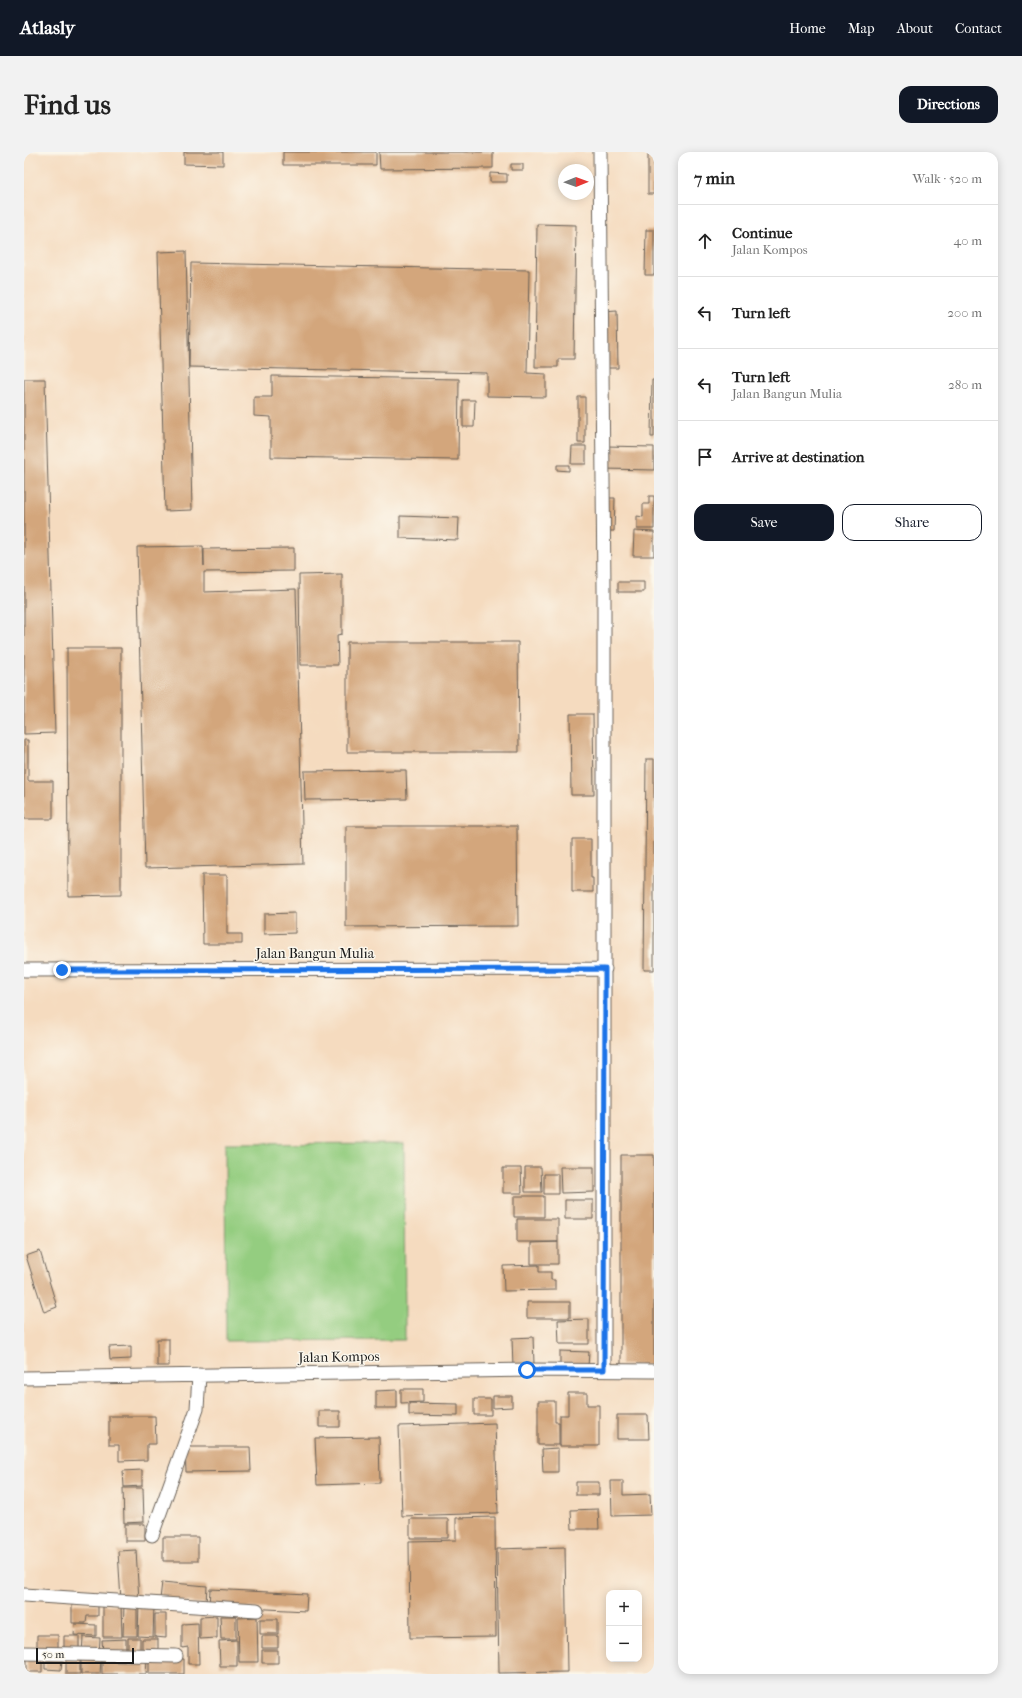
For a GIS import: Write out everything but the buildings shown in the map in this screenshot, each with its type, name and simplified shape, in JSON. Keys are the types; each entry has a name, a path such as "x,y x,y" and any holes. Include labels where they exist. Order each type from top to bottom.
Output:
{"street":[{"path":"600,152 604,589 604,1370"},
{"name":"Jalan Bangun Mulia","path":"24,970 605,969"},
{"name":"Jalan Kompos","path":"24,1378 604,1370 654,1371"},
{"path":"152,1535 196,1409 199,1375"},
{"path":"24,1595 257,1610"},
{"path":"24,1653 176,1656"}],"green space":[{"path":"404,1143 405,1340 226,1341 225,1144"}],"route":[{"path":"62,970 605,969 604,1370 527,1370"}]}
